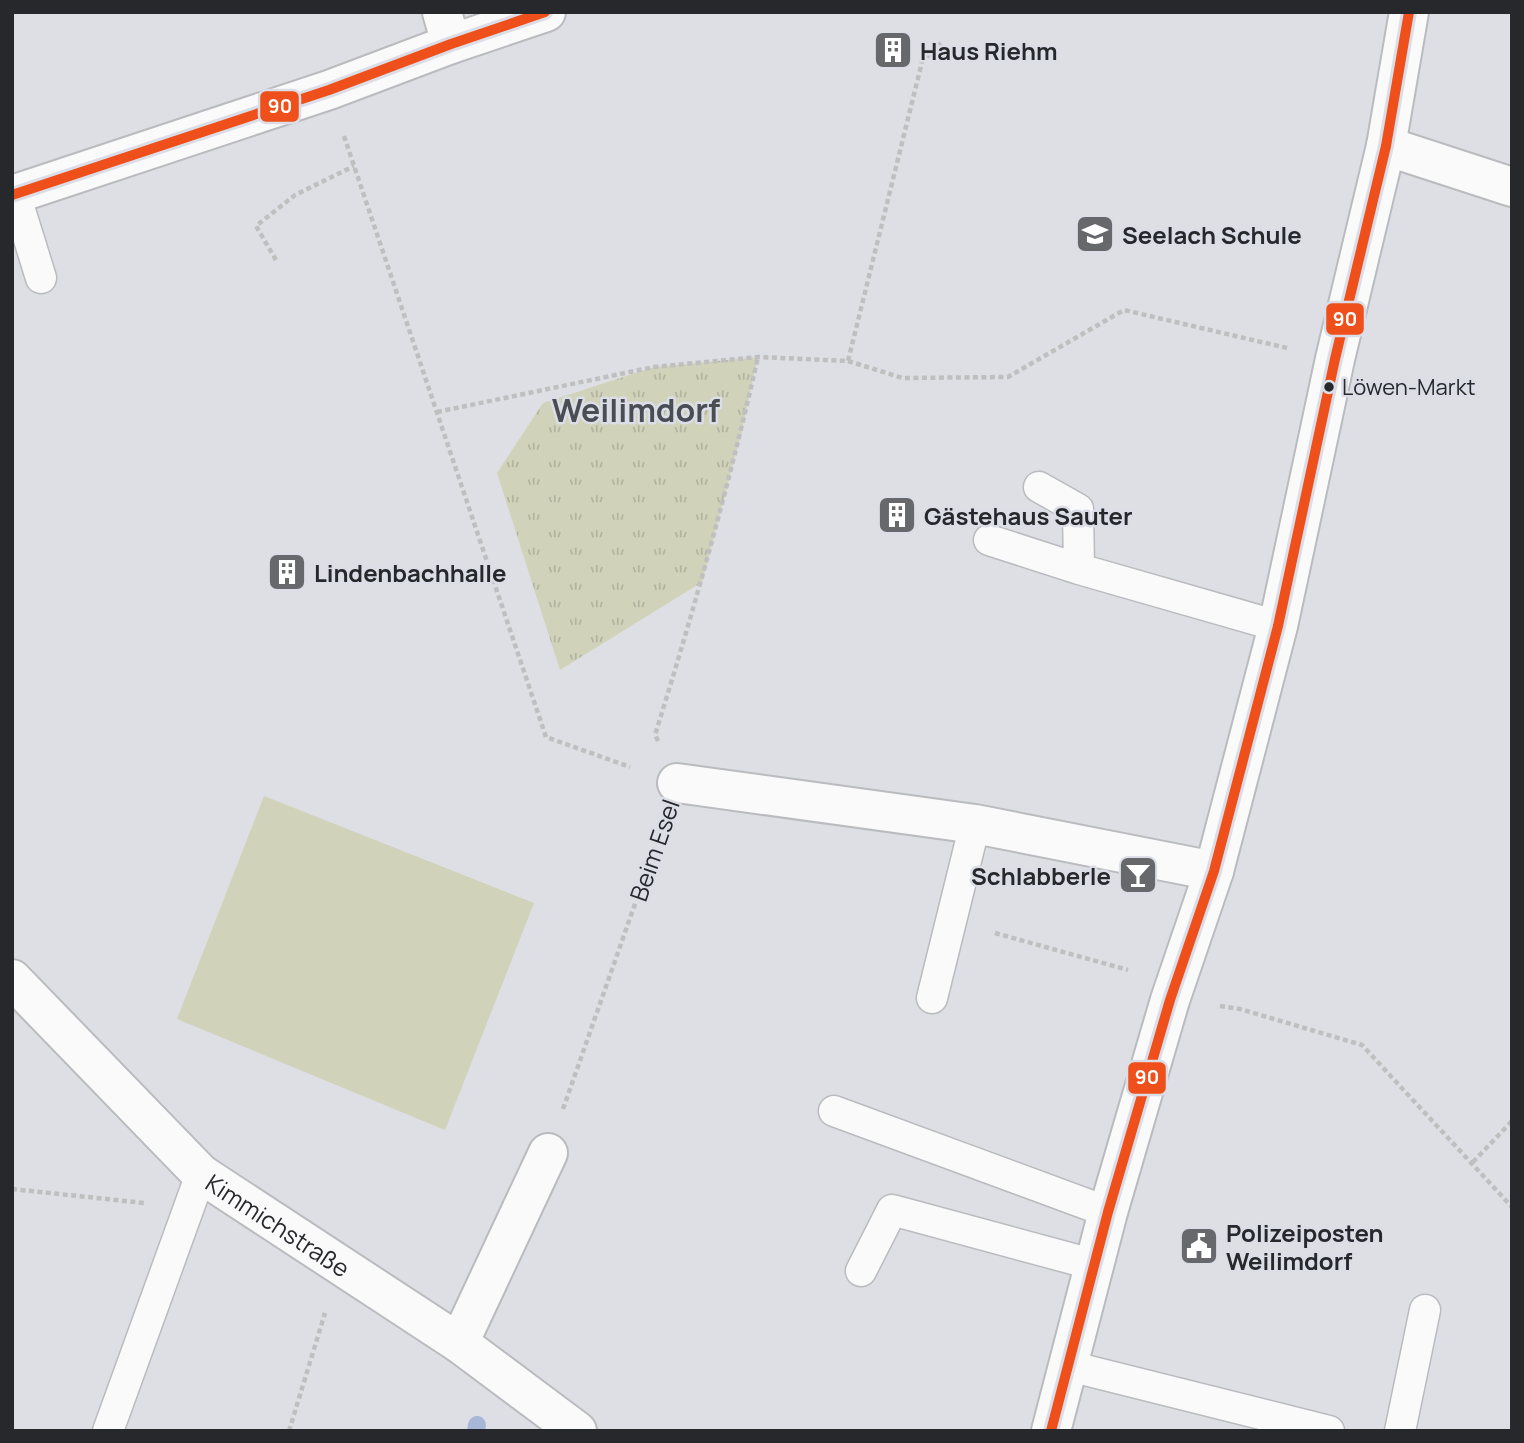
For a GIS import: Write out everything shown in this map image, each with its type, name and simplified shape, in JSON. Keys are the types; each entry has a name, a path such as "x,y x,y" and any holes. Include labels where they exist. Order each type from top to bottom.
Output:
{"main road":[{"path":"14,195 329,90 447,28 546,12"},
{"path":"1051,1431 1108,1212 1173,991 1214,871 1278,626 1335,359 1386,146 1409,12"},
{"path":"1386,146 1512,187"},
{"name":"Beim Esel","path":"677,783 975,824 1214,871"},
{"name":"Kimmichstraße","path":"12,979 201,1174 459,1343 577,1431"},
{"path":"459,1343 548,1153"}],"lane":[{"path":"14,195 41,278"},
{"path":"1039,487 1077,509 1079,569"},
{"path":"989,540 1079,569 1278,626"},
{"path":"932,998 975,824"},
{"path":"834,1111 1108,1212"},
{"path":"108,1431 201,1174"},
{"path":"861,1271 892,1210 1095,1265"},
{"path":"1400,1431 1425,1310"},
{"path":"1069,1366 1329,1431"}],"path":[{"path":"848,362 922,62 941,43"},
{"path":"329,90 546,737 677,783"},
{"path":"276,260 256,226 295,195 354,166"},
{"path":"437,412 654,368 758,357 848,362 903,378 1009,377 1124,310 1335,359"},
{"path":"677,783 655,735 702,582 741,434 758,357"},
{"name":"Beim Esel","path":"548,1153 677,783"},
{"path":"950,920 1173,991 1362,1045 1512,1207"},
{"path":"1473,1162 1512,1121"},
{"path":"12,1189 155,1205 201,1174"},
{"path":"289,1431 340,1265"}],"green space":[{"path":"758,357 741,434 702,582 560,670 497,473 543,403 654,367"},
{"path":"264,796 534,903 445,1130 177,1019"}],"waterway":[{"path":"476,1431 477,1425"}],"transit line":[{"name":"90","path":"12,195 329,90 545,12"},
{"name":"90","path":"1051,1431 1108,1212 1170,1000 1214,871 1278,626 1335,359 1386,146 1409,12"}],"place":[{"name":"Haus Riehm","path":"893,50"},
{"name":"Seelach Schule","path":"1095,234"},
{"name":"Löwen-Markt","path":"1329,387"},
{"name":"Gästehaus Sauter","path":"897,515"},
{"name":"Lindenbachhalle","path":"287,572"},
{"name":"Schlabberle","path":"1138,875"},
{"name":"Polizeiposten Weilimdorf","path":"1199,1246"}],"district":[{"name":"Weilimdorf","path":"636,410"}]}
